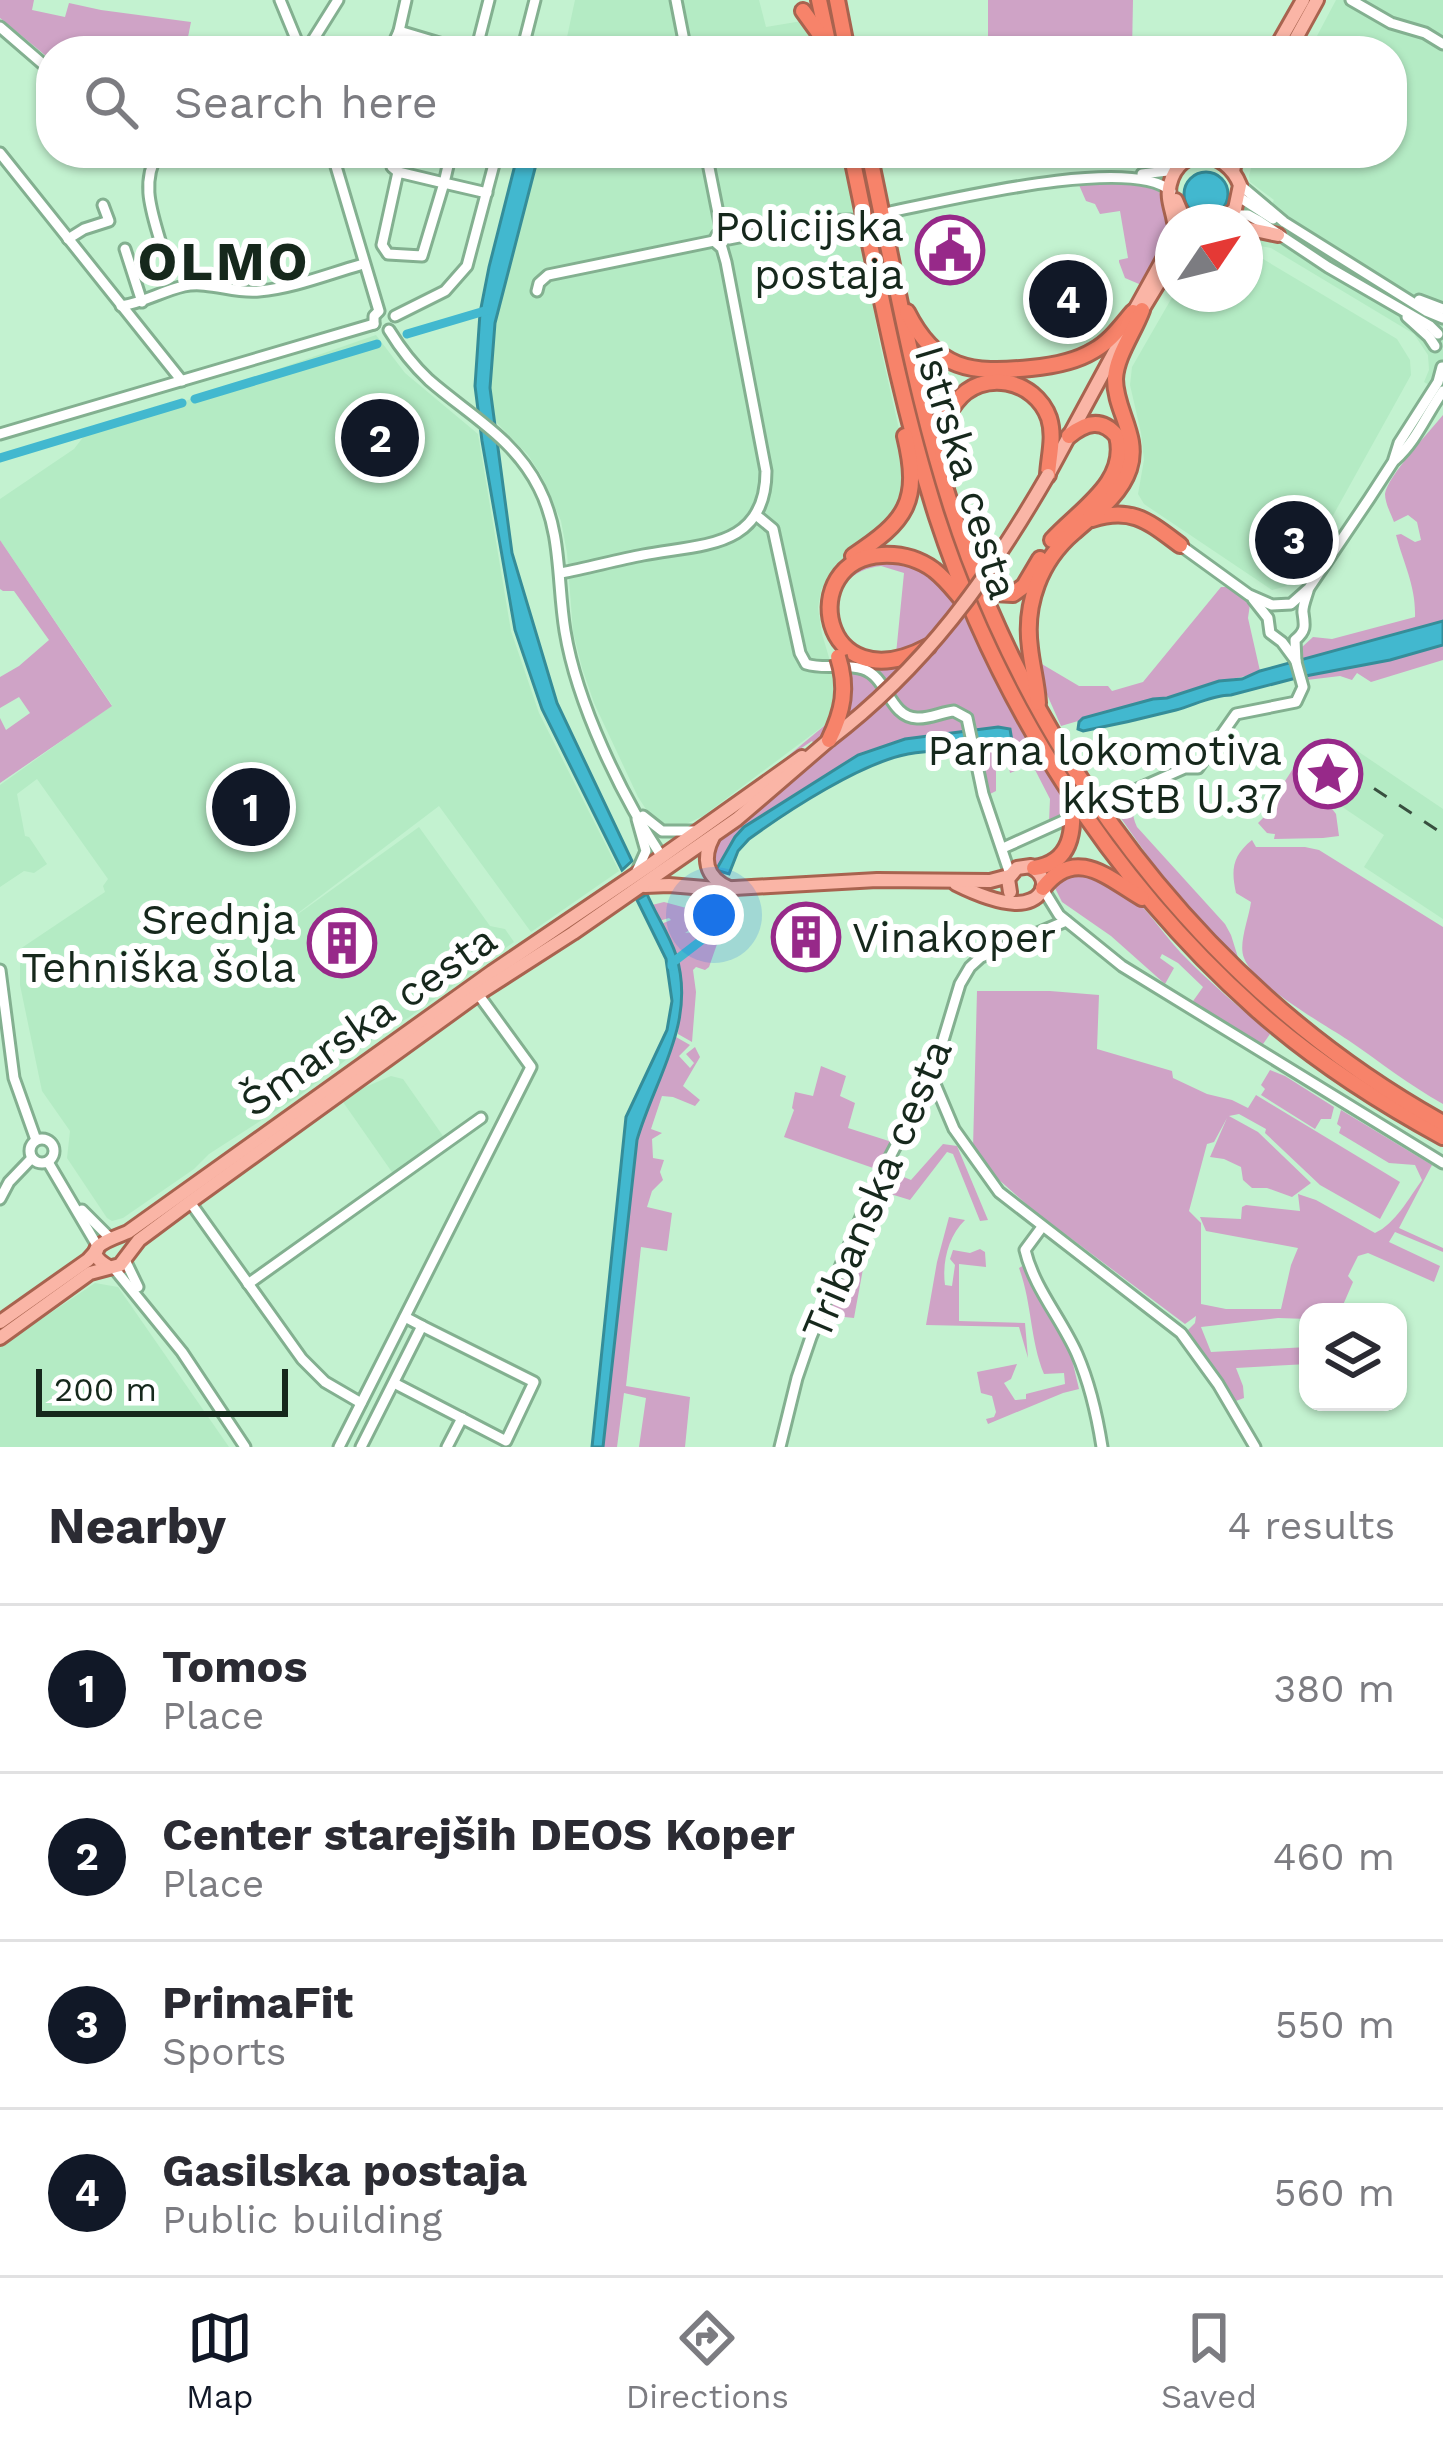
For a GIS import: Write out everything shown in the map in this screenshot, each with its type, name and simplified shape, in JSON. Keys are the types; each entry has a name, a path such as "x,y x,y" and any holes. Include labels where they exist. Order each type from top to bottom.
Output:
{"highway":[{"path":"819,0 826,36"},
{"path":"837,0 844,36"},
{"path":"803,11 821,36"},
{"name":"Istrska cesta","path":"854,168 903,396 938,517 974,610 1026,719 1070,793 1150,901"},
{"name":"Istrska cesta","path":"871,168 912,362 968,555 1001,635 1079,777 1160,887 1216,951 1310,1035 1443,1123"},
{"path":"898,293 932,349 957,365 981,370 1040,367 1080,358 1108,340 1138,311"},
{"path":"1038,708 1028,634 1035,587 1063,542 1122,484 1131,461 1130,432 1115,374 1138,311"},
{"path":"942,473 943,436 954,404 976,386 1001,381 1027,389 1044,407 1052,441 1048,475"},
{"path":"839,657 824,619 829,582 841,565 894,526 910,492 901,419 903,396"},
{"path":"968,555 994,593 1013,594 1024,586 1053,539 1105,488 1118,466 1120,442 1108,426 1086,425 1069,436"},
{"path":"1088,521 1129,514 1180,545"},
{"path":"824,745 844,700 829,615 831,592 842,573 864,557 898,555 924,563 942,576 974,610"},
{"path":"839,657 878,662 904,659 933,645"},
{"path":"1030,867 1041,868 1066,851 1074,826 1070,793"},
{"path":"1043,889 1065,871 1093,868 1111,876 1150,901 1258,1011 1354,1084 1443,1137"}],"main road":[{"path":"1283,36 1303,0"},
{"path":"1297,36 1317,0"},
{"path":"1174,204 1171,194 1179,168"},
{"path":"1171,194 1191,168"},
{"path":"1223,168 1239,191"},
{"path":"1229,168 1233,171"},
{"path":"1232,204 1239,191 1234,168"},
{"path":"1263,228 1281,228"},
{"path":"1138,311 1155,269"},
{"path":"1147,284 1155,271"},
{"path":"1138,311 1155,286"},
{"name":"Šmarska cesta","path":"0,1338 90,1273 119,1262 139,1240 190,1202 710,831 874,704 933,645 982,584 1138,311"},
{"path":"710,831 705,861 714,878 731,889"},
{"path":"666,862 682,879 705,888"},
{"path":"636,882 731,889 878,880 990,881 1030,867 1041,874 1043,889 1026,901 1005,900 956,884"},
{"path":"1010,875 1010,892 1026,901"},
{"path":"940,881 1010,892"},
{"name":"Šmarska cesta","path":"0,1322 492,972 636,882"},
{"path":"122,1241 119,1262 101,1263 105,1243 122,1241"}],"street":[{"path":"280,0 295,36"},
{"path":"316,36 338,0"},
{"path":"397,36 406,0"},
{"path":"480,36 489,0"},
{"path":"526,36 535,0"},
{"path":"676,0 683,36"},
{"path":"1351,0 1443,44"},
{"path":"0,27 36,58"},
{"path":"399,31 407,36"},
{"path":"0,153 182,381"},
{"path":"150,168 148,196 161,244"},
{"path":"336,168 379,310"},
{"path":"393,168 487,193"},
{"path":"398,172 382,245 388,254 422,256 448,168"},
{"path":"395,316 434,299 467,266 493,168"},
{"path":"561,574 712,544 740,532 763,501 766,471 709,168"},
{"path":"1132,178 1176,170"},
{"path":"890,212 1078,180 1132,178 1157,182 1171,194"},
{"path":"1239,191 1281,228 1398,309 1430,326 1442,321"},
{"path":"68,239 109,220 104,205"},
{"path":"537,291 548,274 820,221 851,220"},
{"path":"1263,221 1402,294 1442,321"},
{"path":"125,249 142,302"},
{"path":"121,306 184,286 245,292 292,285 360,265"},
{"path":"1398,309 1439,348"},
{"path":"379,310 395,316 396,323 388,330 374,324 379,310"},
{"path":"1393,462 1399,442 1438,382 1443,367 1442,321"},
{"path":"0,434 374,324"},
{"path":"388,330 416,367 508,443 532,476 554,526 573,669 599,736 666,862"},
{"path":"1427,421 1443,391"},
{"path":"1249,595 1277,606 1291,604 1309,588 1393,462 1443,405"},
{"path":"756,515 773,529 802,658 812,667 839,657 877,676 908,717 948,711 967,718 983,794 1010,875"},
{"path":"1180,545 1249,595 1268,618 1270,633 1296,662"},
{"path":"1302,611 1309,588"},
{"path":"1282,641 1295,640 1305,629 1302,611 1291,604"},
{"path":"1268,618 1277,606"},
{"path":"1109,801 1185,768 1198,768 1237,714 1296,702 1303,687 1295,640"},
{"path":"635,808 670,833 710,831"},
{"path":"635,808 646,851 636,882"},
{"path":"1004,851 1065,820"},
{"path":"1004,851 1030,867"},
{"path":"1043,889 1062,918"},
{"path":"1026,901 1062,918 1158,989 1443,1163"},
{"name":"Tribanska cesta","path":"780,1447 811,1336 871,1193 932,1077 960,984 981,957 1062,918"},
{"path":"0,970 14,1078 36,1140"},
{"path":"339,1447 531,1067 478,994"},
{"path":"932,1077 954,1129 999,1192 1181,1334 1255,1447"},
{"path":"248,1284 481,1118"},
{"path":"45,1138 53,1144 55,1154 48,1162 39,1163 32,1157 30,1148 36,1140 45,1138"},
{"path":"0,1198 32,1157"},
{"path":"48,1162 105,1243"},
{"path":"190,1202 315,1373 361,1402"},
{"path":"1042,1227 1025,1250 1029,1267 1076,1353 1096,1409 1102,1447"},
{"path":"119,1262 245,1447"},
{"path":"394,1383 506,1441 534,1382 404,1317"},
{"path":"376,1447 363,1444 422,1326"},
{"path":"447,1447 462,1418"}],"shaded area":[{"path":"0,0 34,0 32,10 65,17 69,3 191,22 188,36 36,36 36,48 0,18"},
{"path":"575,0 759,0 766,27 802,21 812,27 814,36 567,36"},
{"path":"988,0 1133,0 1132,36 988,36"},
{"path":"1336,0 1443,0 1443,393 1424,382 1428,355 1414,334 1263,246 1263,220 1274,200 1250,182 1249,176 1251,168 1407,168 1407,36 1317,36"},
{"path":"535,168 848,168 904,451 905,496 894,519 835,565 821,590 822,634 839,691 830,721 703,816 684,825 666,827 653,820 594,703 573,632 561,521 528,455 494,420 490,388 495,324"},
{"path":"1115,182 1159,191 1163,204 1155,204 1155,258 1139,284 1125,278 1119,262 1128,258 1120,211 1100,214 1095,204 1086,201 1079,185"},
{"path":"1263,259 1397,339 1410,360 1411,375 1295,584 1272,590 1144,504 1138,494 1144,460 1130,385 1132,367 1164,312 1263,312"},
{"path":"376,335 405,373 478,434 511,631 539,713 619,871 531,932 439,806 273,932 419,827 490,926 505,929 514,942 194,1169 112,1221 67,1158 70,1131 42,1091 20,985 20,949 105,892 108,879 37,779 17,794 25,836 47,864 34,873 24,871 0,887 0,785 112,705 0,540 0,499 74,449 84,436"},
{"path":"1443,415 1443,660 1371,682 1357,673 1352,680 1340,676 1307,680 1301,648 1313,637 1332,639 1415,617 1412,585 1396,535 1421,540 1417,522 1408,515 1394,522 1385,494 1401,466"},
{"path":"0,540 112,706 0,783 0,718 6,730 30,713 19,697 0,708 0,677 49,640 14,591 0,589"},
{"path":"897,559 935,576 956,600 1009,709 1063,797 1063,811 1049,822 1050,799 1032,764 1010,773 1008,761 996,765 996,791 988,795 980,750 1012,741 998,727 905,739 735,837 720,867 712,866 711,854 718,842 821,754 812,741 782,761 830,721 838,704 836,670 845,647 835,621 838,587 863,562","holes":["881,566 904,573 896,654 861,653 842,628 838,614 843,588 864,570"]},
{"path":"1221,587 1250,604 1248,618 1260,671 1061,726 1035,660 1079,686 1108,686 1112,691 1143,682"},
{"path":"1350,746 1443,809 1443,919 1364,867 1384,835 1320,792"},
{"path":"1307,747 1332,765 1322,779 1326,783 1320,793 1336,814 1339,836 1274,839 1275,834 1258,823"},
{"path":"1161,784 1135,805 1137,827 1225,924 1241,967 1154,865 1113,807"},
{"path":"1252,840 1256,847 1319,850 1443,927 1443,1104 1290,1003 1250,969 1242,946 1251,902 1236,893 1234,870 1240,852"},
{"path":"1074,873 1111,882 1137,901 1194,966 1270,1034 1261,1047 1191,1004 1203,987 1178,963 1162,954 1160,958 1174,968 1165,984 1111,936 1062,902 1054,886"},
{"path":"664,902 690,909 707,907 704,921 685,933 701,931 703,943 710,935 717,907 729,910 709,967 693,970 692,1042 678,1034 679,978 661,924 671,920 659,921 652,905"},
{"path":"977,991 1099,995 1097,1049 1172,1071 1173,1078 1248,1108 1256,1095 1400,1182 1380,1219 1320,1185 1266,1129 1239,1114 1229,1116 1258,1132 1311,1183 1292,1197 1252,1188 1243,1180 1241,1167 1210,1157 1227,1118 1214,1142 1207,1144 1189,1211 1201,1223 1201,1304 1281,1309 1298,1248 1206,1231 1200,1217 1241,1219 1246,1205 1300,1211 1298,1194 1375,1233 1407,1202 1422,1180 1415,1165 1389,1163 1339,1133 1341,1110 1432,1165 1399,1228 1443,1252 1395,1232 1389,1242 1440,1266 1434,1282 1368,1253 1358,1256 1348,1276 1353,1282 1344,1303 1299,1303 1299,1319 1201,1327 1211,1352 1299,1347 1299,1364 1236,1368 1244,1398 1233,1402 1187,1331 1196,1316 1185,1324 1033,1210 988,1170 973,1148"},
{"path":"676,1037 690,1045 679,1056 690,1068 694,1063 686,1054 695,1047 700,1057 683,1086 700,1100 695,1106 662,1096 651,1129 662,1133 652,1139 653,1158 664,1160 663,1180 652,1191 647,1207 672,1213 667,1251 641,1247 626,1386 690,1397 685,1447 639,1447 646,1398 624,1393 617,1447 603,1447 637,1133"},
{"path":"821,1066 846,1076 840,1096 855,1103 848,1128 892,1142 876,1169 784,1137 795,1092 813,1096"},
{"path":"1270,1070 1334,1107 1331,1119 1321,1119 1315,1129 1261,1095"},
{"path":"391,1076 403,1079 443,1136 394,1175 343,1102"},
{"path":"943,1144 957,1146 988,1220 980,1221 953,1154 947,1152 910,1200 884,1192 867,1247 854,1318 825,1315 874,1189 887,1170 911,1180"},
{"path":"949,1217 965,1220 948,1250 945,1285 952,1286 953,1250 985,1252 986,1267 959,1264 959,1321 1025,1323 1028,1358 1019,1327 926,1325"},
{"path":"1024,1265 1070,1351 1079,1389 988,1424 986,1419 996,1412 992,1396 981,1393 977,1372 1017,1364 1004,1383 1015,1400 1065,1384 1064,1373 1044,1374 1039,1361 1019,1268"},
{"path":"95,1283 118,1287 229,1447 0,1447 0,1347"}],"water":[{"path":"514,168 535,168 495,323 490,388 512,553 557,703 632,861 622,870 542,709 515,630 475,386 489,267"},
{"path":"1198,174 1214,174 1226,186 1225,204 1186,202 1186,186"},
{"path":"1443,621 1443,645 1141,719 1078,729 1083,718 1242,679"},
{"path":"1010,729 1012,741 908,754 848,777 749,839 729,874 716,870 744,827 858,755 905,739"},
{"path":"647,894 676,955 681,1003 671,1049 637,1140 603,1447 592,1447 626,1117 667,1030 672,1001 666,959 637,900"}],"waterway":[{"path":"407,334 488,310"},
{"path":"195,399 377,344"},
{"path":"0,458 182,403"},
{"path":"672,966 707,936 715,907"}],"railway":[{"path":"1349,772 1443,834"}],"place":[{"name":"Policijska postaja","path":"950,250"},
{"name":"Gasilska postaja","path":"1068,299"},
{"name":"Center starejših DEOS Koper","path":"380,438"},
{"name":"PrimaFit","path":"1294,540"},
{"name":"Parna lokomotiva kkStB U.37","path":"1328,774"},
{"name":"Tomos","path":"251,807"},
{"name":"Vinakoper","path":"806,937"},
{"name":"Srednja Tehniška šola","path":"342,943"}],"district":[{"name":"OLMO","path":"224,261"}]}
